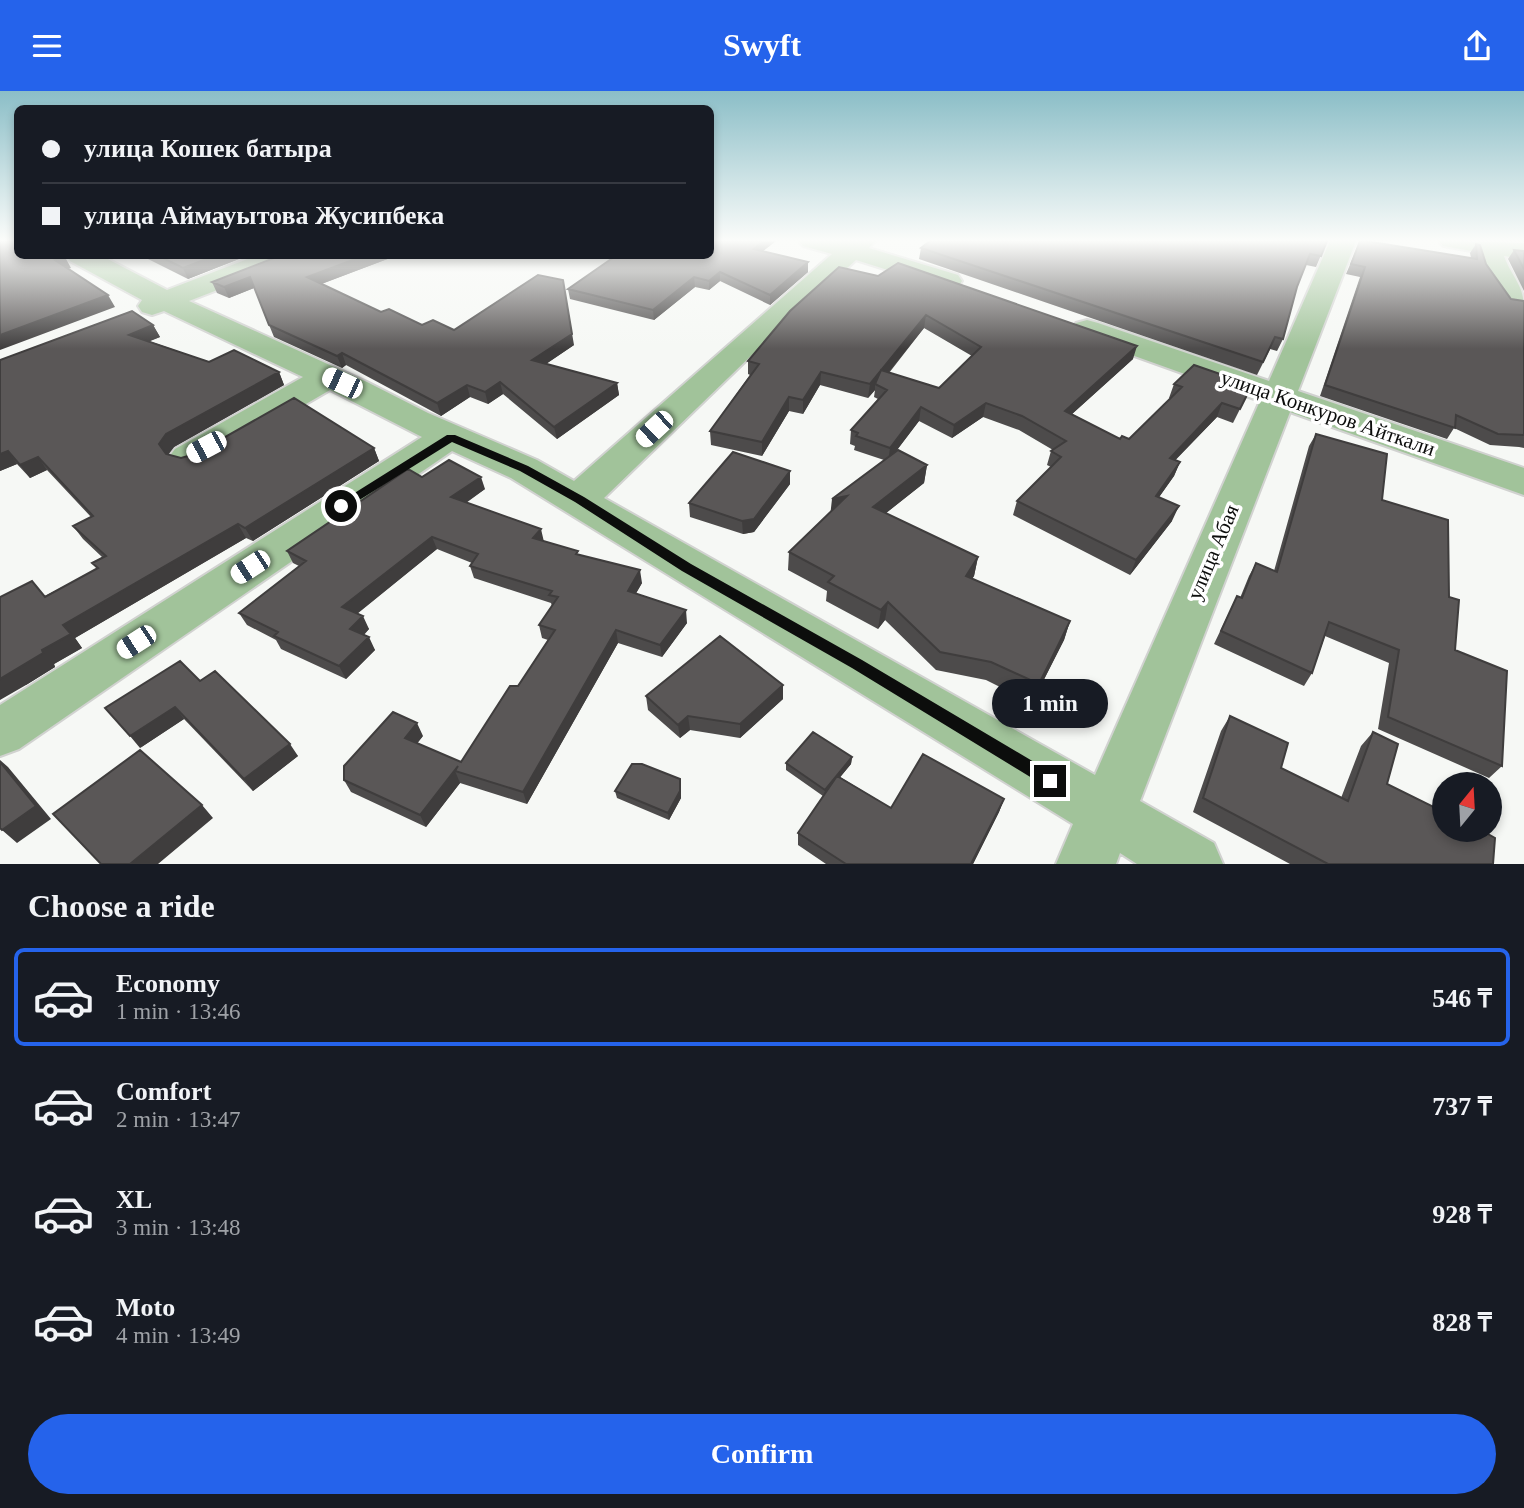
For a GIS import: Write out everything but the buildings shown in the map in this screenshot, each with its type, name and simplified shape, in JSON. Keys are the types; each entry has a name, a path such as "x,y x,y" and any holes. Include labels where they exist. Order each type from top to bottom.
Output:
{"street":[{"path":"120,277 451,437 524,469 579,499 687,567 857,664 1193,864"},
{"path":"127,316 227,277"},
{"path":"579,499 820,277"},
{"path":"941,277 973,289"},
{"name":"улица Абая","path":"1086,864 1326,277"},
{"path":"1500,277 1517,302"},
{"name":"улица Конкуров Айткали","path":"1062,320 1524,481"},
{"path":"188,457 328,377"},
{"path":"0,733 424,451 451,437"}],"route":[{"path":"341,506 424,451 451,437 524,469 579,499 687,567 857,664 1050,781"}]}
